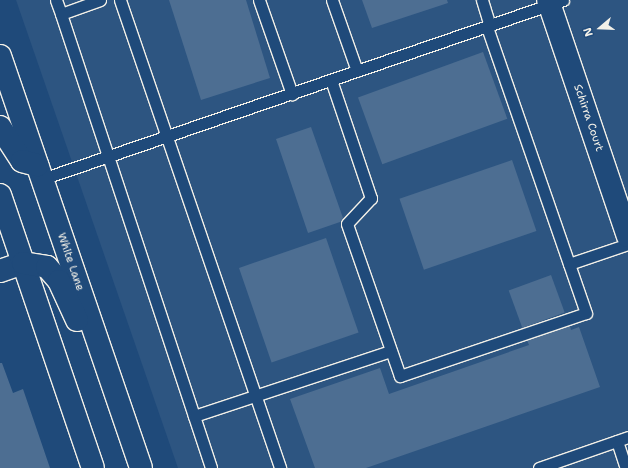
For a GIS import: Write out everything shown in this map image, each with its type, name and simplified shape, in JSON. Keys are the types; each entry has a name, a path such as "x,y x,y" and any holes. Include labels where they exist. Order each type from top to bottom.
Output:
{"main road":[{"name":"Schirra Court","path":"553,2 628,236"},
{"name":"White Lane","path":"0,56 141,468"},
{"path":"0,127 22,161 40,172"},
{"path":"0,194 93,468"},
{"path":"0,271 24,263 47,267 59,281 123,417"}],"lane":[{"path":"56,0 212,468"},
{"path":"61,14 100,0"},
{"path":"120,0 280,468"},
{"path":"259,0 292,94"},
{"path":"332,0 357,71"},
{"path":"331,80 371,198 347,224 400,376 586,313 489,26 482,0"},
{"path":"40,172 108,157 489,26 553,2"},
{"path":"569,264 628,244"},
{"path":"194,416 391,351"},
{"path":"539,468 628,437"},
{"path":"617,441 626,468"}],"shaded area":[{"path":"16,0 628,0 628,468 178,468"}],"building":[{"path":"169,0 246,0 270,78 201,100"},
{"path":"362,0 447,0 448,3 372,28"},
{"path":"483,52 507,119 382,164 358,97"},
{"path":"311,127 343,218 340,222 308,233 276,139"},
{"path":"512,160 536,231 424,270 399,199"},
{"path":"326,238 359,333 272,363 239,268"},
{"path":"551,275 565,313 522,328 509,290"},
{"path":"570,326 571,330 579,327 600,387 366,468 315,468 290,399 380,368 389,394 529,345 527,340"},
{"path":"0,363 2,363 13,393 23,389 50,468 0,468"}]}
